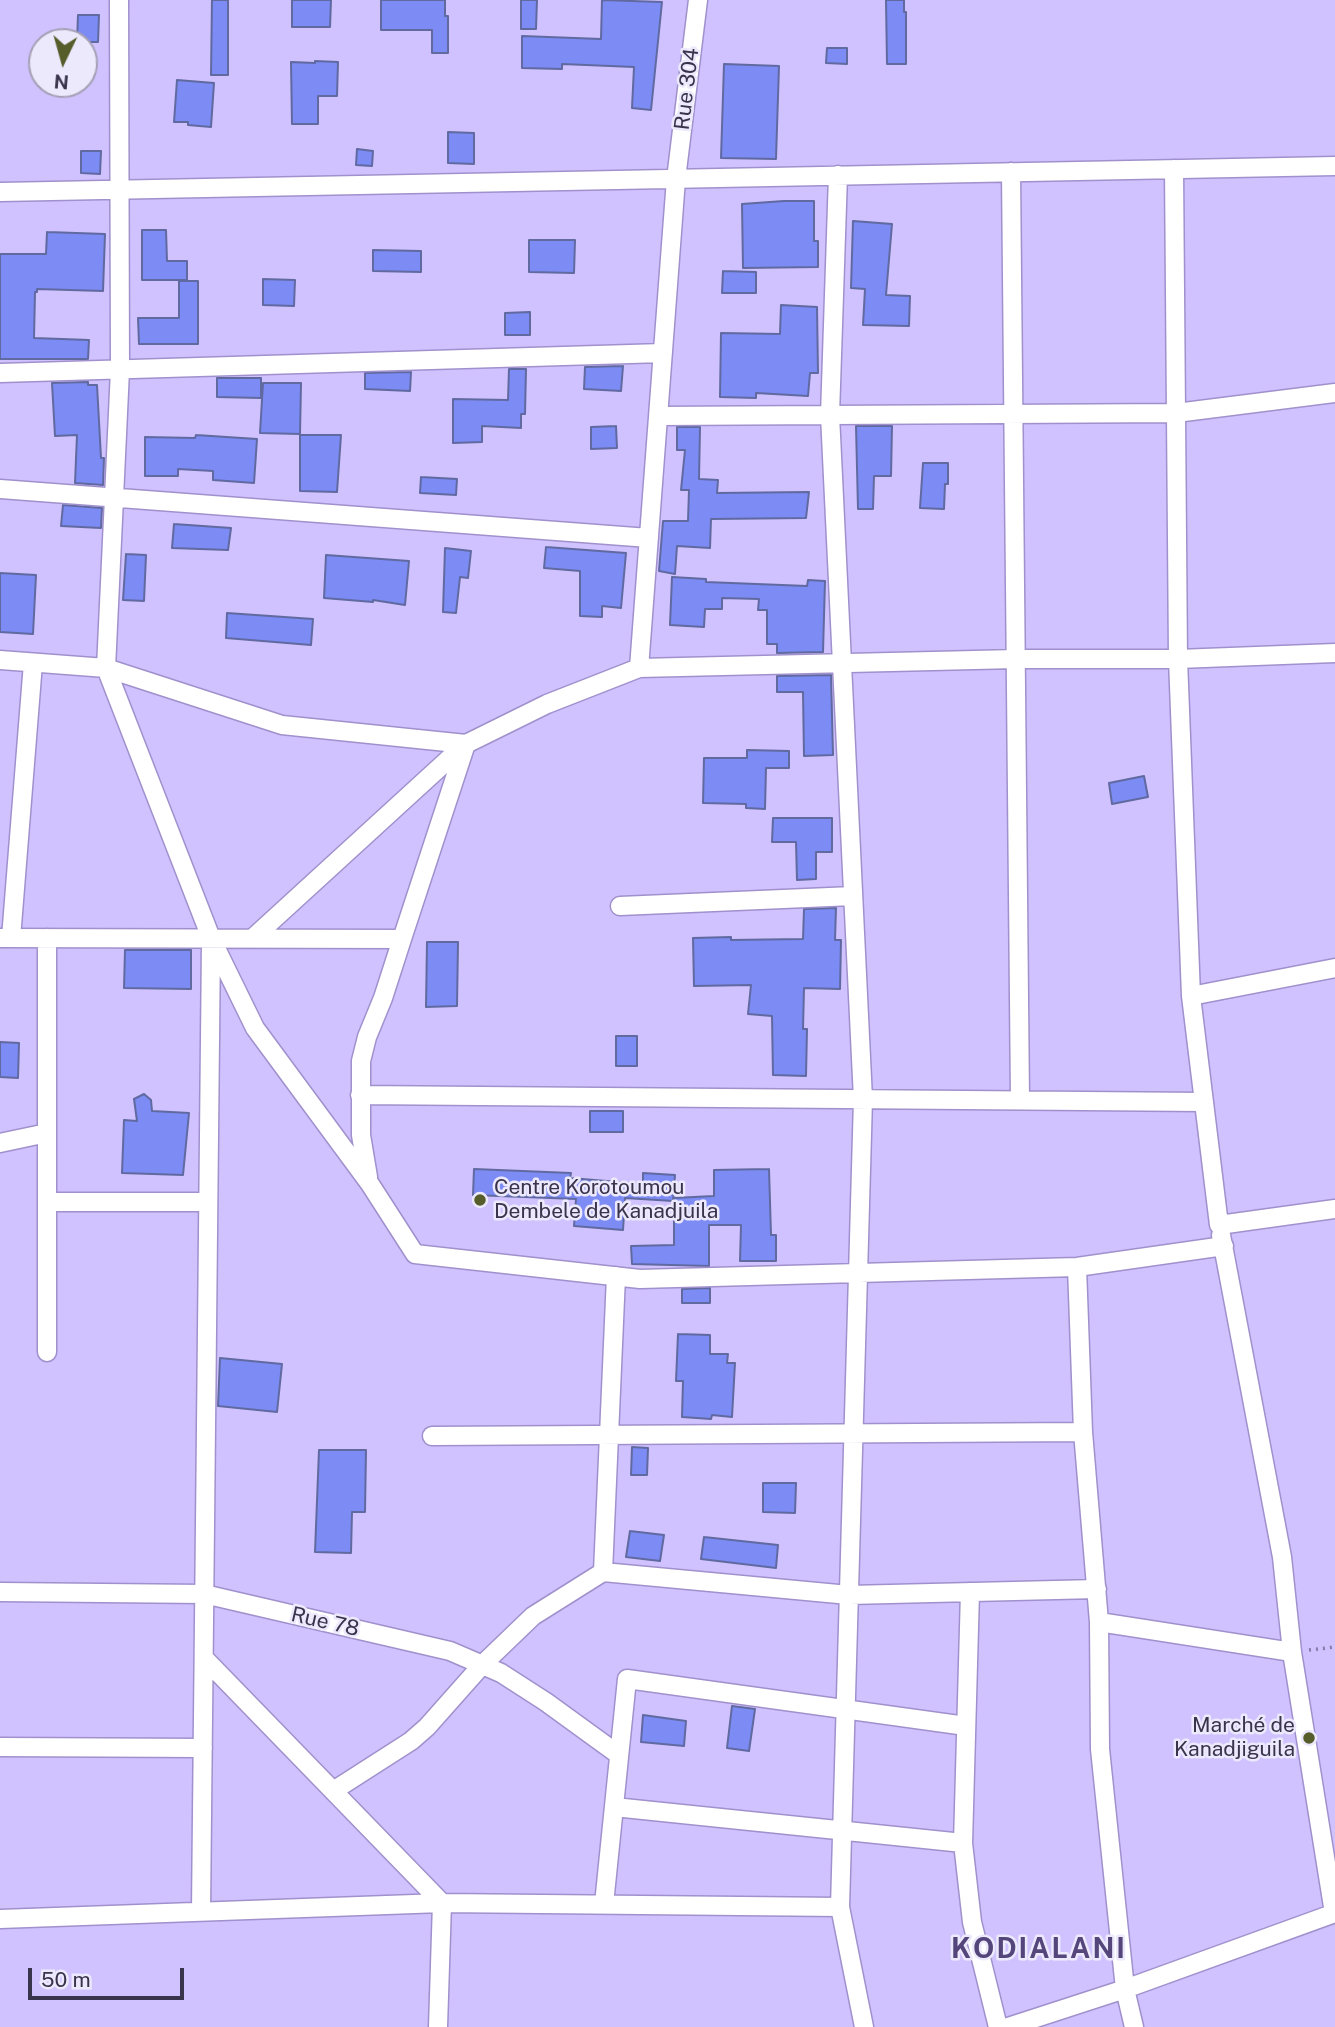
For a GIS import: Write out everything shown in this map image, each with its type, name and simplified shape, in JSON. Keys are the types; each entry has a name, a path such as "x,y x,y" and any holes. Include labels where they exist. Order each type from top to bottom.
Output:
{"street":[{"path":"119,0 120,370 106,668 211,938 256,1028 370,1184 415,1254 640,1279 1077,1267 1224,1246"},
{"name":"Rue 304","path":"639,668 676,178 698,0"},
{"path":"0,192 1335,166"},
{"path":"1008,2027 1125,1989 1335,1913 1292,1652 1282,1556 1219,1225 1191,996 1178,659 1174,169"},
{"path":"1011,172 1020,1100"},
{"path":"838,175 830,415 863,1099 840,1907 864,2027"},
{"path":"0,373 663,354"},
{"path":"658,416 1176,413 1335,393"},
{"path":"0,489 649,538"},
{"path":"253,938 466,744 547,704 639,668 1016,659 1178,659 1335,653"},
{"path":"0,660 106,668 282,724 466,744"},
{"path":"33,663 5,937 402,939"},
{"path":"370,1184 361,1135 361,1062 367,1037 383,998 466,744"},
{"path":"620,906 853,896"},
{"path":"47,938 47,1352"},
{"path":"201,1911 211,938"},
{"path":"1191,996 1335,968"},
{"path":"360,1095 1204,1102"},
{"path":"0,1143 47,1133"},
{"path":"47,1202 208,1202"},
{"path":"1219,1225 1335,1209"},
{"path":"1077,1267 1083,1432 1099,1622 1100,1748 1125,1989 1134,2027"},
{"path":"603,1572 616,1276"},
{"path":"432,1436 1083,1432"},
{"path":"333,1791 411,1741 427,1727 482,1665 533,1616 603,1572 849,1595 1097,1589"},
{"name":"Rue 78","path":"0,1592 204,1594 450,1651 501,1673 620,1755"},
{"path":"970,1592 963,1843 972,1922 998,2027"},
{"path":"1099,1622 1292,1652"},
{"path":"204,1658 442,1903 438,2027"},
{"path":"604,1904 627,1679 966,1726"},
{"path":"0,1747 203,1748"},
{"path":"614,1807 963,1843"},
{"path":"0,1919 442,1903 840,1907"}],"path":[{"path":"1292,1652 1335,1647"}],"building":[{"path":"212,0 228,0 228,75 211,75"},
{"path":"292,0 331,0 330,27 292,27"},
{"path":"381,0 445,0 448,53 432,53 432,30 381,30"},
{"path":"521,0 537,0 536,29 521,29"},
{"path":"602,0 662,2 651,110 632,108 634,67 562,64 562,69 522,68 522,36 601,39"},
{"path":"886,0 904,0 906,64 887,64"},
{"path":"78,15 99,15 98,42 98,28 78,28"},
{"path":"827,48 847,48 847,64 826,63"},
{"path":"291,62 338,62 337,96 318,96 318,124 292,124"},
{"path":"724,64 779,66 776,159 721,158"},
{"path":"177,80 214,83 211,127 174,122"},
{"path":"448,132 474,133 474,164 448,163"},
{"path":"357,149 373,151 372,166 356,165"},
{"path":"81,151 101,151 100,174 81,173"},
{"path":"814,201 814,241 818,241 818,267 743,268 742,204"},
{"path":"853,221 892,224 886,295 910,296 909,326 863,325 865,289 851,288"},
{"path":"142,230 166,230 167,261 187,261 187,280 142,280"},
{"path":"47,232 105,234 103,291 37,289 35,292 34,338 89,340 88,359 0,359 0,254 46,254"},
{"path":"529,240 575,240 574,273 529,272"},
{"path":"373,250 421,251 421,272 373,271"},
{"path":"723,271 756,272 756,293 722,293"},
{"path":"263,279 295,280 294,306 263,305"},
{"path":"179,281 198,281 198,344 139,344 138,318 179,318"},
{"path":"781,305 817,307 818,373 810,373 808,396 756,393 756,398 720,397 721,333 780,334"},
{"path":"530,312 530,335 505,335 505,313"},
{"path":"623,366 621,391 584,389 585,367"},
{"path":"509,369 526,369 525,414 521,414 521,428 482,426 482,442 453,443 453,399 508,400"},
{"path":"411,372 410,391 365,389 365,373"},
{"path":"217,378 261,378 261,398 217,397"},
{"path":"88,382 88,385 97,385 101,458 104,458 103,485 75,483 77,435 55,436 52,383"},
{"path":"263,383 301,383 300,434 260,433"},
{"path":"616,426 617,448 591,449 591,427"},
{"path":"856,426 892,426 891,476 874,476 873,509 858,509"},
{"path":"677,427 700,427 699,479 718,480 717,493 809,492 806,518 711,519 710,548 677,546 675,574 659,571 663,521 688,521 689,490 681,490 685,450 677,450"},
{"path":"196,435 257,439 254,483 213,480 213,471 178,469 178,476 145,476 145,437 195,438"},
{"path":"300,435 341,435 337,492 300,491"},
{"path":"923,463 948,463 944,509 920,508"},
{"path":"421,477 457,479 456,495 420,493"},
{"path":"63,505 102,508 101,528 61,526"},
{"path":"174,524 231,528 228,550 172,548"},
{"path":"546,547 626,553 621,608 602,606 602,617 580,616 580,571 544,568"},
{"path":"445,548 471,551 468,578 460,577 456,613 443,612"},
{"path":"126,554 146,555 144,601 123,600"},
{"path":"326,555 409,561 405,605 373,600 324,598"},
{"path":"0,573 36,575 33,634 0,632"},
{"path":"672,577 706,579 706,582 807,586 808,580 825,581 823,652 777,653 777,644 767,644 767,610 758,610 759,599 722,598 722,609 705,609 704,627 670,625"},
{"path":"227,613 313,619 311,645 226,638"},
{"path":"831,675 833,755 804,756 803,692 777,692 777,676"},
{"path":"747,750 789,751 789,768 766,768 765,809 746,808 746,804 703,803 704,758 747,758"},
{"path":"1144,776 1148,797 1112,804 1109,783"},
{"path":"773,818 832,818 832,852 816,852 816,879 797,880 796,842 772,842"},
{"path":"836,908 835,940 841,940 840,989 804,988 806,1076 773,1075 772,1016 748,1014 751,985 694,986 693,938 803,939 804,909"},
{"path":"427,942 458,942 457,1006 426,1007"},
{"path":"125,950 191,950 191,989 124,988"},
{"path":"616,1036 637,1036 637,1066 616,1066"},
{"path":"0,1042 19,1043 18,1078 0,1077"},
{"path":"144,1094 151,1100 152,1111 189,1113 183,1175 122,1173 124,1120 137,1121 134,1099"},
{"path":"590,1111 623,1111 623,1132 590,1132"},
{"path":"474,1169 571,1173 570,1178 643,1184 643,1173 675,1175 673,1201 625,1198 623,1230 574,1226 576,1199 473,1195"},
{"path":"769,1169 771,1235 776,1235 776,1261 740,1261 741,1225 709,1225 709,1266 632,1264 631,1246 674,1245 674,1198 714,1196 714,1170"},
{"path":"710,1288 710,1303 682,1303 682,1289"},
{"path":"678,1334 710,1335 710,1354 728,1354 727,1363 735,1363 732,1417 682,1417 683,1381 676,1381"},
{"path":"220,1358 282,1364 277,1412 218,1406"},
{"path":"632,1447 648,1448 647,1475 631,1475"},
{"path":"319,1450 366,1450 365,1512 352,1512 351,1553 315,1552"},
{"path":"763,1483 796,1483 795,1513 763,1512"},
{"path":"630,1531 664,1535 660,1561 626,1557"},
{"path":"704,1537 778,1545 776,1568 701,1559"},
{"path":"732,1706 755,1709 749,1751 727,1748"},
{"path":"643,1715 686,1721 684,1746 641,1742"}],"place":[{"name":"Centre Korotoumou Dembele de Kanadjuila","path":"480,1200"},
{"name":"Marché de Kanadjiguila","path":"1309,1738"}],"district":[{"name":"KODIALANI","path":"1039,1949"}]}
